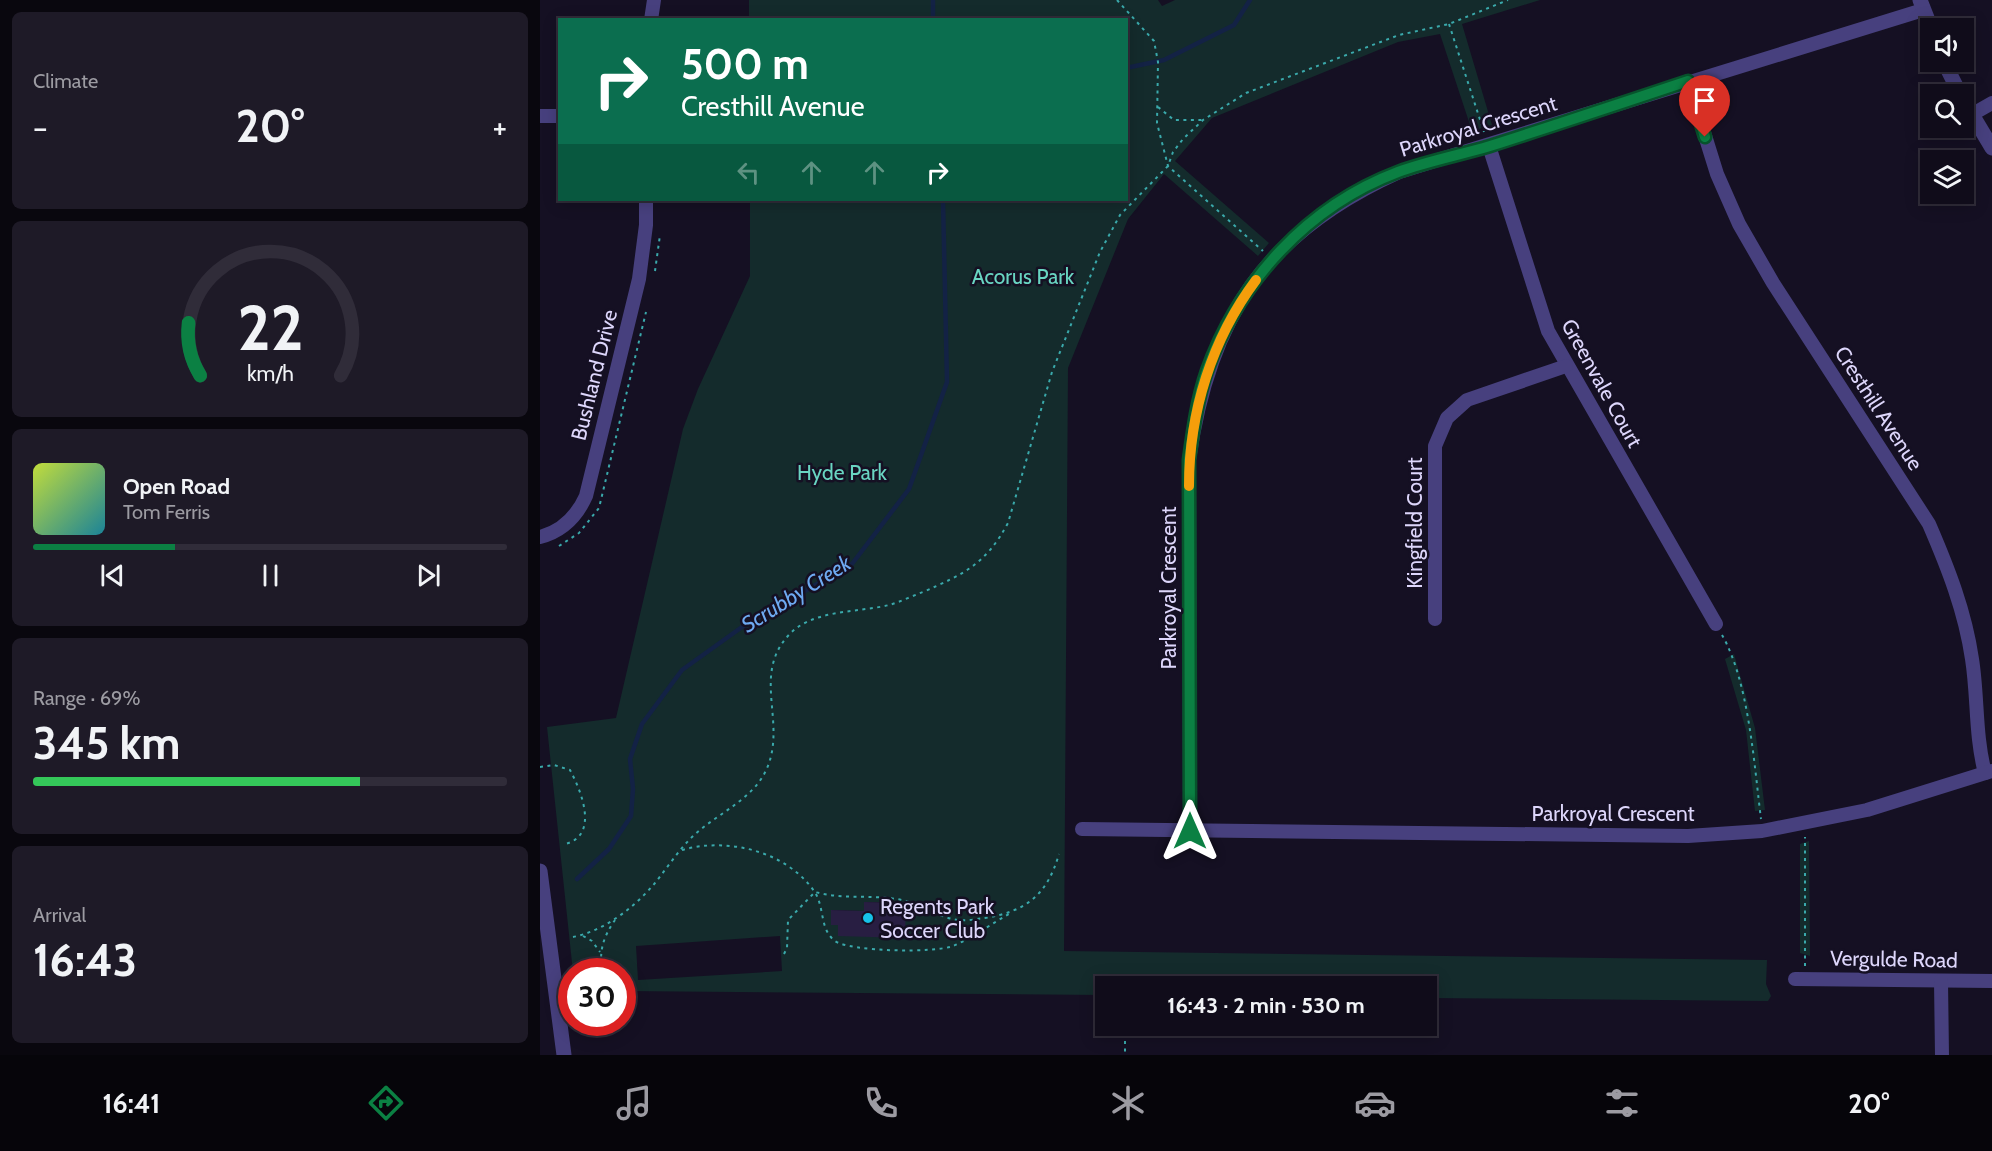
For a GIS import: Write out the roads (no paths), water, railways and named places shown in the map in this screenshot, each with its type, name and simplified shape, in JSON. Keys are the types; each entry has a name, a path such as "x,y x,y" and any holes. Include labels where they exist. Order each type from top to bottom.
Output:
{"street":[{"path":"651,18 654,0"},
{"name":"Parkroyal Crescent","path":"1922,5 1489,146 1399,172 1358,190 1294,236 1272,259 1242,299 1222,337 1206,372 1195,418 1189,460 1190,831 1688,836 1762,831 1867,810 1989,772"},
{"name":"Cresthill Avenue","path":"1688,81 1717,174 1739,224 1773,283 1929,524 1948,567 1964,616 1972,660 1978,746 1989,772"},
{"path":"1974,107 1992,103"},
{"path":"540,116 558,116"},
{"path":"1974,119 1992,148"},
{"name":"Greenvale Court","path":"1489,146 1536,301 1566,366 1716,624"},
{"name":"Bushland Drive","path":"540,537 566,525 579,512 586,496 639,279 646,225 646,201"},
{"name":"Kingfield Court","path":"1435,619 1435,446 1447,418 1467,400 1566,366"},
{"path":"1082,829 1190,831"},
{"path":"540,871 564,1055"},
{"name":"Vergulde Road","path":"1800,979 1992,981"},
{"path":"1941,981 1942,1055"}],"waterway":[{"name":"Scrubby Creek","path":"933,0 933,18"},
{"path":"1128,68 1164,60 1234,25 1250,0"},
{"name":"Scrubby Creek","path":"577,879 609,849 631,816 633,789 630,759 642,724 682,670 742,627 852,564 909,489 947,382 943,201"}],"place":[{"name":"Regents Park Soccer Club","path":"868,918"}],"park label":[{"name":"Acorus Park","path":"1023,276"},
{"name":"Hyde Park","path":"842,472"}]}
